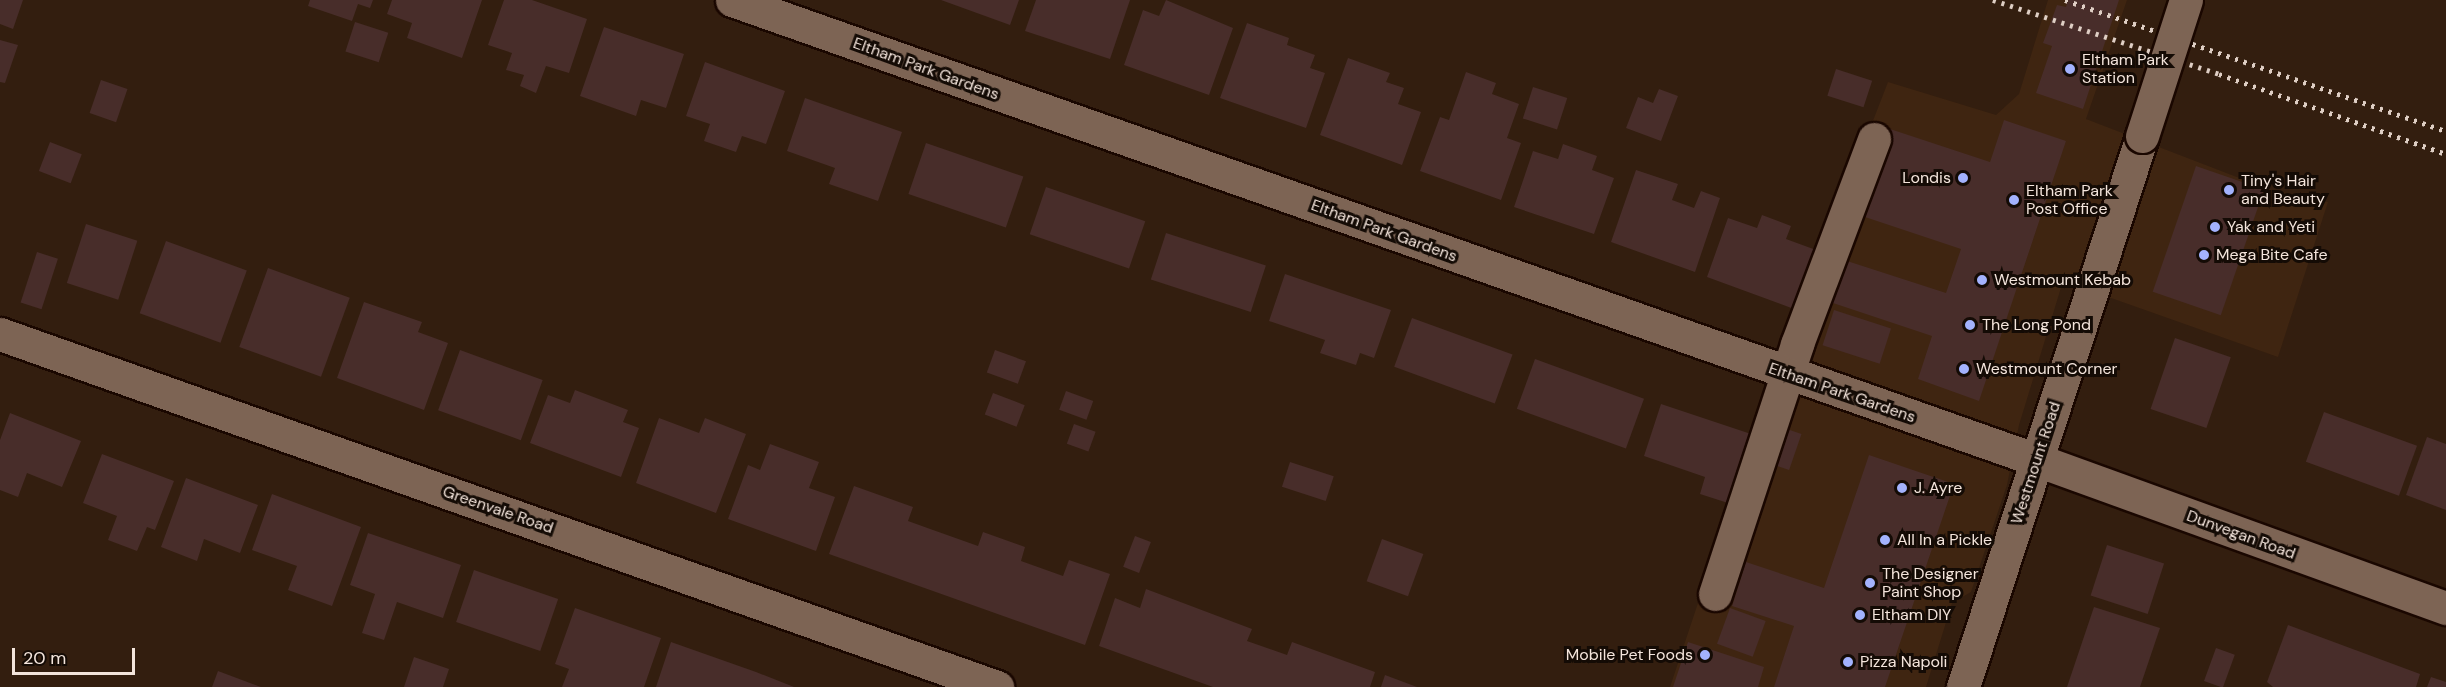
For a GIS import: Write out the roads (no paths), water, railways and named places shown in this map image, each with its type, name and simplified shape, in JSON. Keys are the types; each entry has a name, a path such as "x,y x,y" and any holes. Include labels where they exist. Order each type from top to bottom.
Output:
{"street":[{"name":"Eltham Park Gardens","path":"732,0 1787,374 2037,460"},
{"name":"Westmount Road","path":"1963,687 2186,0"},
{"path":"1715,594 1787,374 1874,139"},
{"name":"Greenvale Road","path":"0,334 997,687"},
{"name":"Dunvegan Road","path":"2037,460 2446,609"}],"railway":[{"path":"1993,0 2219,74 2446,154"},
{"path":"2065,0 2446,131"}],"place":[{"name":"Eltham Park Station","path":"2070,69"},
{"name":"Londis","path":"1963,178"},
{"name":"Tiny's Hair and Beauty","path":"2229,190"},
{"name":"Eltham Park Post Office","path":"2014,200"},
{"name":"Yak and Yeti","path":"2215,227"},
{"name":"Mega Bite Cafe","path":"2204,255"},
{"name":"Westmount Kebab","path":"1982,280"},
{"name":"The Long Pond","path":"1970,325"},
{"name":"Westmount Corner","path":"1964,369"},
{"name":"J. Ayre","path":"1902,488"},
{"name":"All In a Pickle","path":"1885,540"},
{"name":"The Designer Paint Shop","path":"1870,583"},
{"name":"Eltham DIY","path":"1860,615"},
{"name":"Mobile Pet Foods","path":"1705,655"},
{"name":"Pizza Napoli","path":"1848,662"}]}
